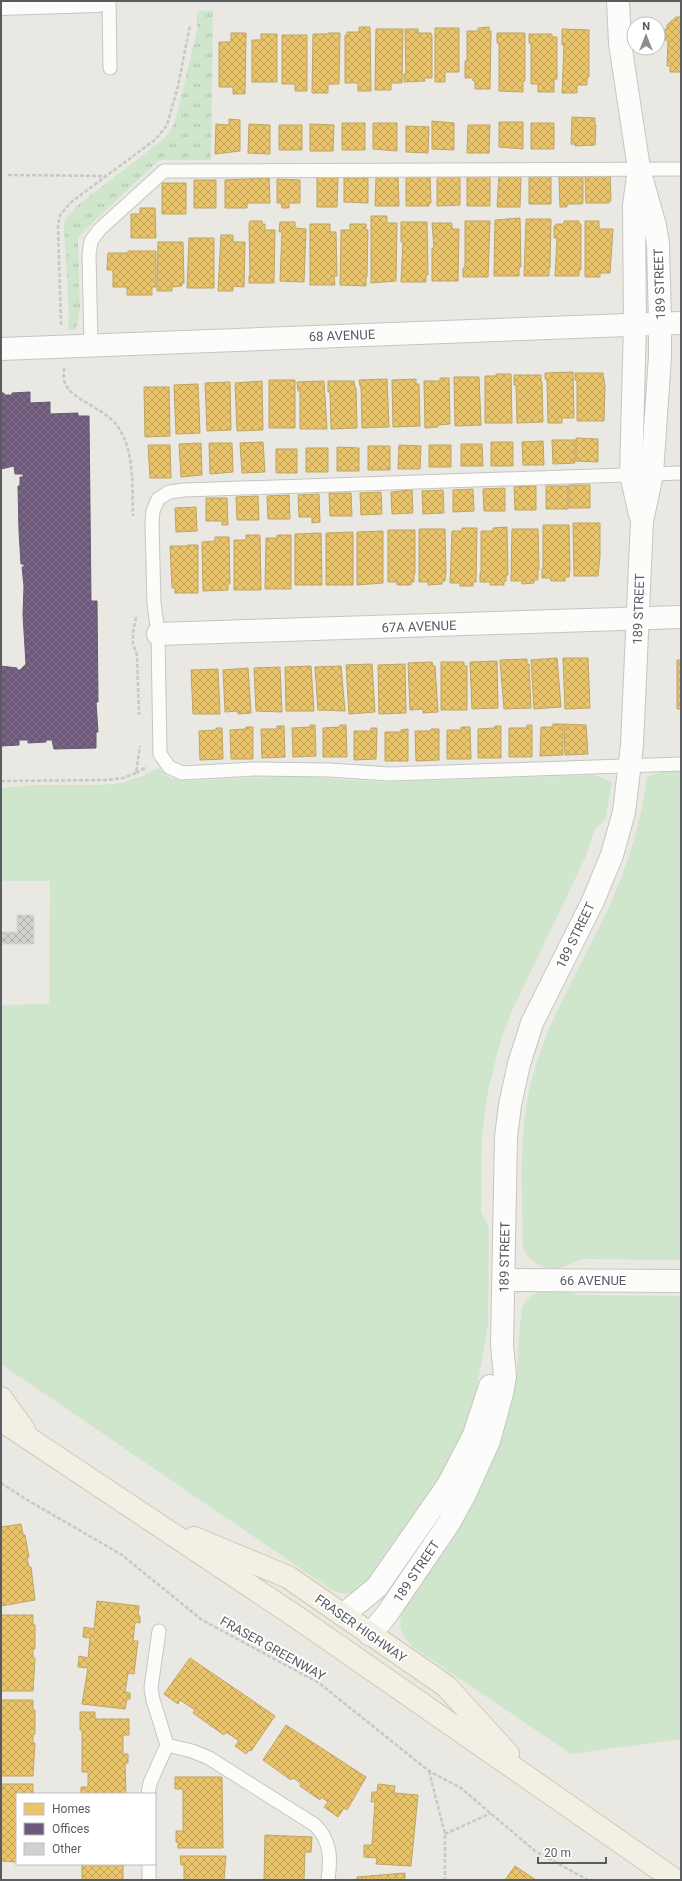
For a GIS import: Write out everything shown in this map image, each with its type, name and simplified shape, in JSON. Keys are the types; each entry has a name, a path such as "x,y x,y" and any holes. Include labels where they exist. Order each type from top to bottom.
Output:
{"main road":[{"name":"FRASER HIGHWAY","path":"1,1398 30,1440"},
{"name":"FRASER HIGHWAY","path":"1,1420 295,1616 675,1880"},
{"name":"FRASER HIGHWAY","path":"153,1521 288,1577 446,1686 536,1784"},
{"path":"295,1616 363,1638 370,1635"}],"street":[{"path":"1,4 98,1"},
{"name":"189 STREET","path":"618,1 620,43 639,169 655,226 671,324 660,356 641,474"},
{"name":"189 STREET","path":"370,1635 391,1608 449,1523 465,1494 489,1441 505,1376 502,1345 506,1137 510,1105 519,1064 532,1023 593,901 612,855 624,812 630,765 642,521 635,324 634,204 639,169"},
{"name":"68 AVENUE","path":"1,347 91,345 635,324 671,324"},
{"name":"67A AVENUE","path":"158,634 681,617"},
{"name":"66 AVENUE","path":"504,1280 681,1281"},
{"name":"189 STREET","path":"343,1616 377,1587 448,1486 474,1435 502,1345"}],"lane":[{"path":"109,1 110,68"},
{"path":"91,345 89,255 91,241 100,229 164,171 681,169"},
{"path":"681,473 185,490 169,492 158,499 153,511 152,524 154,603 158,634 160,754 169,767 182,773 255,769 329,770 390,774 681,764"},
{"path":"148,1793 150,1783 167,1745 153,1700 151,1688 159,1631"},
{"path":"167,1745 192,1751 209,1758 315,1825 323,1833 328,1843 330,1866 328,1880"},
{"path":"149,1865 149,1880"}],"path":[{"path":"61,329 58,226 60,215 70,203 156,139 167,124 178,86 190,25"},
{"path":"8,175 108,176"},
{"path":"64,370 65,384 73,394 113,419 127,443 130,458 133,520"},
{"path":"138,611 133,632 133,644 136,655 140,719"},
{"path":"1,781 106,780 123,778 136,773 141,743"},
{"name":"FRASER GREENWAY","path":"1,1483 122,1555 202,1620 319,1683 429,1771 462,1788 535,1851 588,1880"},
{"path":"429,1771 445,1834 445,1880"},
{"path":"445,1834 491,1813"}],"green space":[{"path":"213,10 211,160 159,160 82,233 78,239 80,307 76,329 68,330 69,313 64,227 65,220 77,206 165,138 173,126 178,111 197,29 197,11"},
{"path":"158,768 170,778 185,781 290,776 385,782 594,775 612,782 605,819 594,831 586,856 512,1011 501,1039 488,1091 482,1135 481,1212 489,1228 488,1325 476,1393 465,1428 436,1487 374,1579 354,1594 340,1593 332,1590 1,1364 1,1005 49,1004 50,881 1,881 1,788 34,785 101,785 122,783 140,777"},
{"path":"664,771 681,771 681,1260 583,1259 553,1269 543,1267 533,1261 523,1248 523,1133 530,1087 543,1044 561,1002 611,902 623,872 634,841 647,777"},
{"path":"547,1288 567,1289 577,1295 681,1296 681,1739 571,1754 416,1649 402,1633 400,1623 402,1611 438,1559 470,1506 496,1451 507,1421 514,1390 522,1309 526,1301 532,1295"}],"building: Homes":[{"path":"676,17 681,17 681,72 670,72 670,66 667,66 667,25"},
{"path":"359,27 370,27 371,91 358,91 358,83 345,83 345,35 347,35 347,32 359,32"},
{"path":"489,27 489,31 491,31 490,89 475,89 475,81 473,81 473,78 465,78 465,61 467,61 467,31 478,31 478,28"},
{"path":"435,28 459,28 459,72 445,72 445,82 435,82"},
{"path":"376,29 403,29 402,83 391,83 391,90 375,90"},
{"path":"405,29 418,29 418,33 431,33 432,78 424,78 425,81 404,82 404,74 406,74"},
{"path":"562,29 589,30 589,77 587,77 587,85 577,85 577,93 562,93 564,45 562,45"},
{"path":"231,33 246,33 245,94 233,94 233,87 219,87 219,42 231,42"},
{"path":"340,33 339,84 328,84 328,93 312,93 313,34"},
{"path":"497,33 525,33 525,81 523,81 523,92 499,91 499,43 497,43"},
{"path":"261,34 277,34 277,82 252,82 252,40 261,40"},
{"path":"529,34 552,34 552,37 557,37 557,79 554,79 554,92 538,92 538,84 531,84 531,43 529,43"},
{"path":"282,35 307,35 307,91 295,91 295,84 282,84"},
{"path":"572,117 595,118 595,145 575,146 575,144 571,144"},
{"path":"229,119 240,120 240,151 215,154 216,124 229,125"},
{"path":"432,121 454,123 454,150 432,149"},
{"path":"499,122 523,122 523,149 499,147"},
{"path":"342,123 365,123 365,150 342,150"},
{"path":"373,123 397,123 397,151 373,149"},
{"path":"531,123 554,123 554,149 531,149"},
{"path":"249,124 270,125 270,154 248,153"},
{"path":"310,124 334,125 333,151 310,151"},
{"path":"279,125 302,125 302,150 279,150"},
{"path":"468,125 490,125 489,153 467,153"},
{"path":"406,126 429,127 428,153 406,152"},
{"path":"610,172 611,200 609,203 586,203 585,175"},
{"path":"408,174 430,176 431,203 429,203 429,206 406,206 406,178 408,178"},
{"path":"457,174 460,176 460,205 437,206 438,176"},
{"path":"490,174 490,206 467,206 467,177 469,177 469,175"},
{"path":"499,175 521,175 520,207 497,207"},
{"path":"561,175 583,175 582,204 567,204 567,207 560,207 559,177 561,177"},
{"path":"335,176 335,178 338,178 337,207 317,207 317,177"},
{"path":"377,176 398,176 399,206 375,206"},
{"path":"529,176 551,176 551,204 529,204"},
{"path":"269,178 270,203 247,203 247,208 225,208 225,180"},
{"path":"344,178 368,178 368,203 344,202"},
{"path":"277,179 300,180 300,203 289,203 289,208 282,208 281,203 277,203"},
{"path":"194,180 216,180 216,208 194,208"},
{"path":"162,183 186,183 186,214 162,214"},
{"path":"140,208 155,208 156,238 131,238 131,214 140,214"},
{"path":"371,216 387,216 387,223 397,223 396,281 371,283"},
{"path":"520,218 521,267 519,267 519,276 494,276 495,220"},
{"path":"526,219 551,219 549,276 524,276"},
{"path":"250,221 262,221 262,224 265,224 265,230 275,230 274,283 249,283"},
{"path":"465,221 490,221 488,277 463,277 463,268 465,268"},
{"path":"564,221 579,221 579,224 581,224 581,270 579,270 579,276 555,276 557,238 554,238 554,226 556,226 556,224 564,224"},
{"path":"585,221 599,221 599,229 613,229 610,273 600,273 600,277 585,277"},
{"path":"280,222 295,222 295,228 306,229 304,282 280,281 282,232 279,232"},
{"path":"401,222 427,222 428,275 426,275 426,282 401,282 403,242 401,242"},
{"path":"432,223 452,223 452,229 459,229 458,281 432,281 432,248 434,248"},
{"path":"310,224 330,224 330,232 336,232 337,276 334,276 335,285 310,285"},
{"path":"350,224 366,224 366,230 368,230 366,286 340,285 341,230 350,230"},
{"path":"221,235 233,235 233,242 245,242 244,287 233,286 233,291 218,291"},
{"path":"189,238 214,238 214,288 187,288"},
{"path":"158,242 183,242 184,283 182,283 182,286 172,287 172,291 157,291"},
{"path":"128,251 156,251 156,287 152,287 152,295 127,295 127,287 113,287 113,270 107,270 108,253 128,253"},
{"path":"573,372 574,418 562,418 562,423 548,423 547,379 545,379 545,373"},
{"path":"575,373 603,373 605,386 604,421 577,421 577,380 575,380"},
{"path":"496,374 511,374 512,423 485,423 485,376 496,376"},
{"path":"514,375 541,375 543,422 517,423 516,385 514,385"},
{"path":"454,377 479,377 481,425 455,426"},
{"path":"440,378 449,378 450,424 425,428 424,381 440,381"},
{"path":"387,379 389,427 362,428 361,386 359,380"},
{"path":"416,379 416,384 419,384 420,426 393,427 392,380"},
{"path":"269,380 295,380 295,428 269,428"},
{"path":"262,381 263,430 237,431 235,383"},
{"path":"324,381 327,429 300,429 300,391 298,391 297,382"},
{"path":"328,381 354,381 356,388 357,428 331,429 330,392 328,392"},
{"path":"230,382 231,430 207,431 205,383"},
{"path":"198,384 200,433 176,434 174,385"},
{"path":"144,387 169,387 170,436 145,437"},
{"path":"576,438 598,439 598,462 576,461"},
{"path":"552,440 575,440 575,463 553,464"},
{"path":"543,441 544,465 523,465 522,442"},
{"path":"263,442 265,472 242,473 240,443"},
{"path":"491,442 513,442 513,466 491,466"},
{"path":"201,443 202,475 181,477 179,444"},
{"path":"209,443 232,443 233,472 210,474"},
{"path":"461,444 482,444 483,466 461,466"},
{"path":"148,445 170,445 171,478 150,478"},
{"path":"399,445 421,446 420,469 398,469"},
{"path":"429,445 451,445 451,467 429,467"},
{"path":"368,446 390,446 390,470 368,470"},
{"path":"337,447 359,448 359,471 337,471"},
{"path":"306,448 328,448 328,472 306,472"},
{"path":"276,449 297,449 297,473 276,473"},
{"path":"569,485 590,485 590,508 569,508"},
{"path":"536,486 536,510 515,510 514,487"},
{"path":"546,486 568,486 568,509 546,509"},
{"path":"505,488 505,511 484,511 483,489"},
{"path":"473,489 474,511 453,512 453,490"},
{"path":"412,490 413,513 392,514 391,492"},
{"path":"443,490 444,513 423,514 422,491"},
{"path":"381,492 382,514 361,515 360,493"},
{"path":"329,493 351,493 352,516 330,516"},
{"path":"319,494 320,522 312,523 312,517 299,517 298,495"},
{"path":"289,495 290,519 268,519 267,496"},
{"path":"258,496 259,520 237,520 236,497"},
{"path":"206,498 227,498 228,525 222,525 222,521 206,521"},
{"path":"196,507 197,531 176,532 175,508"},
{"path":"573,523 600,523 600,556 598,576 574,576"},
{"path":"543,525 569,525 570,570 569,577 565,577 565,581 551,581 550,578 542,578"},
{"path":"507,527 508,575 506,575 506,581 504,581 504,585 490,585 490,582 480,582 481,531 493,531 493,528"},
{"path":"462,528 477,528 476,582 473,582 473,586 460,586 460,583 450,583 452,531 462,531"},
{"path":"419,529 445,529 446,571 445,581 442,581 442,584 428,585 428,582 419,582"},
{"path":"512,529 538,529 539,570 538,580 534,580 534,583 522,584 522,581 511,581"},
{"path":"388,530 415,530 415,574 414,582 411,582 411,585 397,585 397,582 388,582"},
{"path":"383,531 383,583 357,585 357,532"},
{"path":"353,532 353,585 326,585 326,533"},
{"path":"321,533 322,585 295,585 295,534"},
{"path":"246,535 260,535 261,590 234,590 234,540 246,540"},
{"path":"277,535 291,535 291,589 265,589 266,538 277,538"},
{"path":"215,537 229,537 230,584 228,584 228,590 203,591 202,542 215,541"},
{"path":"198,545 198,593 175,593 175,588 172,588 170,546"},
{"path":"557,658 561,707 534,709 531,660"},
{"path":"563,658 588,658 590,708 565,709"},
{"path":"527,659 527,664 529,664 531,708 504,709 500,660"},
{"path":"677,660 681,660 681,709 677,709"},
{"path":"497,661 498,708 472,709 470,662"},
{"path":"432,662 433,666 435,666 438,712 423,713 423,709 410,710 408,663"},
{"path":"441,662 464,662 464,666 467,666 467,710 441,710"},
{"path":"372,664 375,712 349,714 346,665"},
{"path":"405,664 406,713 379,714 378,665"},
{"path":"311,666 314,711 286,711 285,667"},
{"path":"341,666 345,711 318,710 315,667"},
{"path":"280,667 282,712 256,711 254,668"},
{"path":"248,668 251,713 238,714 238,711 225,712 223,670"},
{"path":"218,669 220,714 193,714 191,670"},
{"path":"553,724 563,724 563,755 540,756 541,727 553,727"},
{"path":"564,724 586,725 588,754 565,755"},
{"path":"310,725 315,725 316,756 293,757 292,728 310,727"},
{"path":"340,725 346,725 347,757 323,757 323,728 340,727"},
{"path":"527,725 532,725 532,757 509,757 509,728 527,728"},
{"path":"277,726 284,726 285,757 262,758 261,729 277,729"},
{"path":"495,726 501,726 501,758 478,758 478,729 495,728"},
{"path":"246,727 253,727 253,759 231,759 230,730 246,729"},
{"path":"461,727 470,727 471,759 447,759 447,730 461,730"},
{"path":"216,728 222,728 223,759 200,760 199,731 216,730"},
{"path":"371,728 377,728 376,759 354,760 354,731 371,731"},
{"path":"408,729 408,761 385,761 385,732 401,732 401,730"},
{"path":"431,729 439,729 439,760 416,761 415,731 431,731"},
{"path":"21,1524 23,1535 25,1535 29,1557 27,1558 29,1567 31,1567 35,1600 1,1606 1,1527"},
{"path":"97,1601 139,1606 138,1615 140,1616 140,1623 135,1622 133,1641 138,1641 134,1674 128,1673 125,1692 130,1693 130,1699 127,1699 125,1709 82,1704 88,1668 78,1667 79,1656 88,1658 90,1638 83,1637 84,1627 94,1629"},
{"path":"1,1615 33,1615 33,1625 35,1625 35,1649 33,1649 33,1658 35,1658 33,1691 1,1691"},
{"path":"190,1658 275,1716 251,1751 249,1750 246,1754 235,1746 239,1741 226,1732 224,1735 193,1713 195,1710 180,1700 178,1704 164,1694"},
{"path":"1,1700 33,1700 33,1710 35,1710 35,1734 33,1734 33,1743 35,1743 33,1776 1,1776"},
{"path":"80,1712 95,1712 95,1719 129,1719 129,1735 123,1735 123,1754 128,1754 128,1763 125,1763 126,1793 81,1793 81,1787 88,1787 88,1772 82,1772 82,1730 80,1730"},
{"path":"286,1725 366,1777 347,1810 344,1808 338,1817 324,1807 328,1802 321,1797 320,1800 300,1786 301,1783 293,1778 291,1780 263,1760"},
{"path":"175,1777 222,1777 223,1848 178,1848 178,1842 176,1842 176,1831 183,1831 183,1789 175,1789"},
{"path":"1,1784 33,1784 33,1793 16,1793 16,1862 1,1861"},
{"path":"378,1784 395,1786 394,1793 418,1795 411,1866 376,1864 377,1858 364,1857 364,1845 372,1845 375,1802 371,1802 372,1792 377,1792"},
{"path":"265,1835 312,1837 311,1852 305,1852 304,1880 264,1880"},
{"path":"180,1856 226,1856 224,1880 184,1880 184,1865 181,1865"},
{"path":"82,1865 123,1865 123,1880 82,1880"},
{"path":"515,1866 536,1880 505,1880"},
{"path":"405,1873 405,1880 357,1880 357,1877"}],"building: Offices":[{"path":"30,392 30,403 50,402 50,414 78,413 78,416 89,416 91,601 97,601 98,702 96,702 98,732 96,732 96,748 54,749 52,740 46,740 46,742 28,743 28,740 19,740 19,745 1,746 1,666 17,668 17,670 20,670 26,664 23,615 24,586 22,567 24,567 24,564 21,564 18,486 20,486 20,477 23,477 23,474 15,474 14,466 1,469 1,393 4,393 4,395 12,395 12,393"}],"building: Other":[{"path":"17,915 34,915 34,944 1,944 1,932 17,932"}]}
